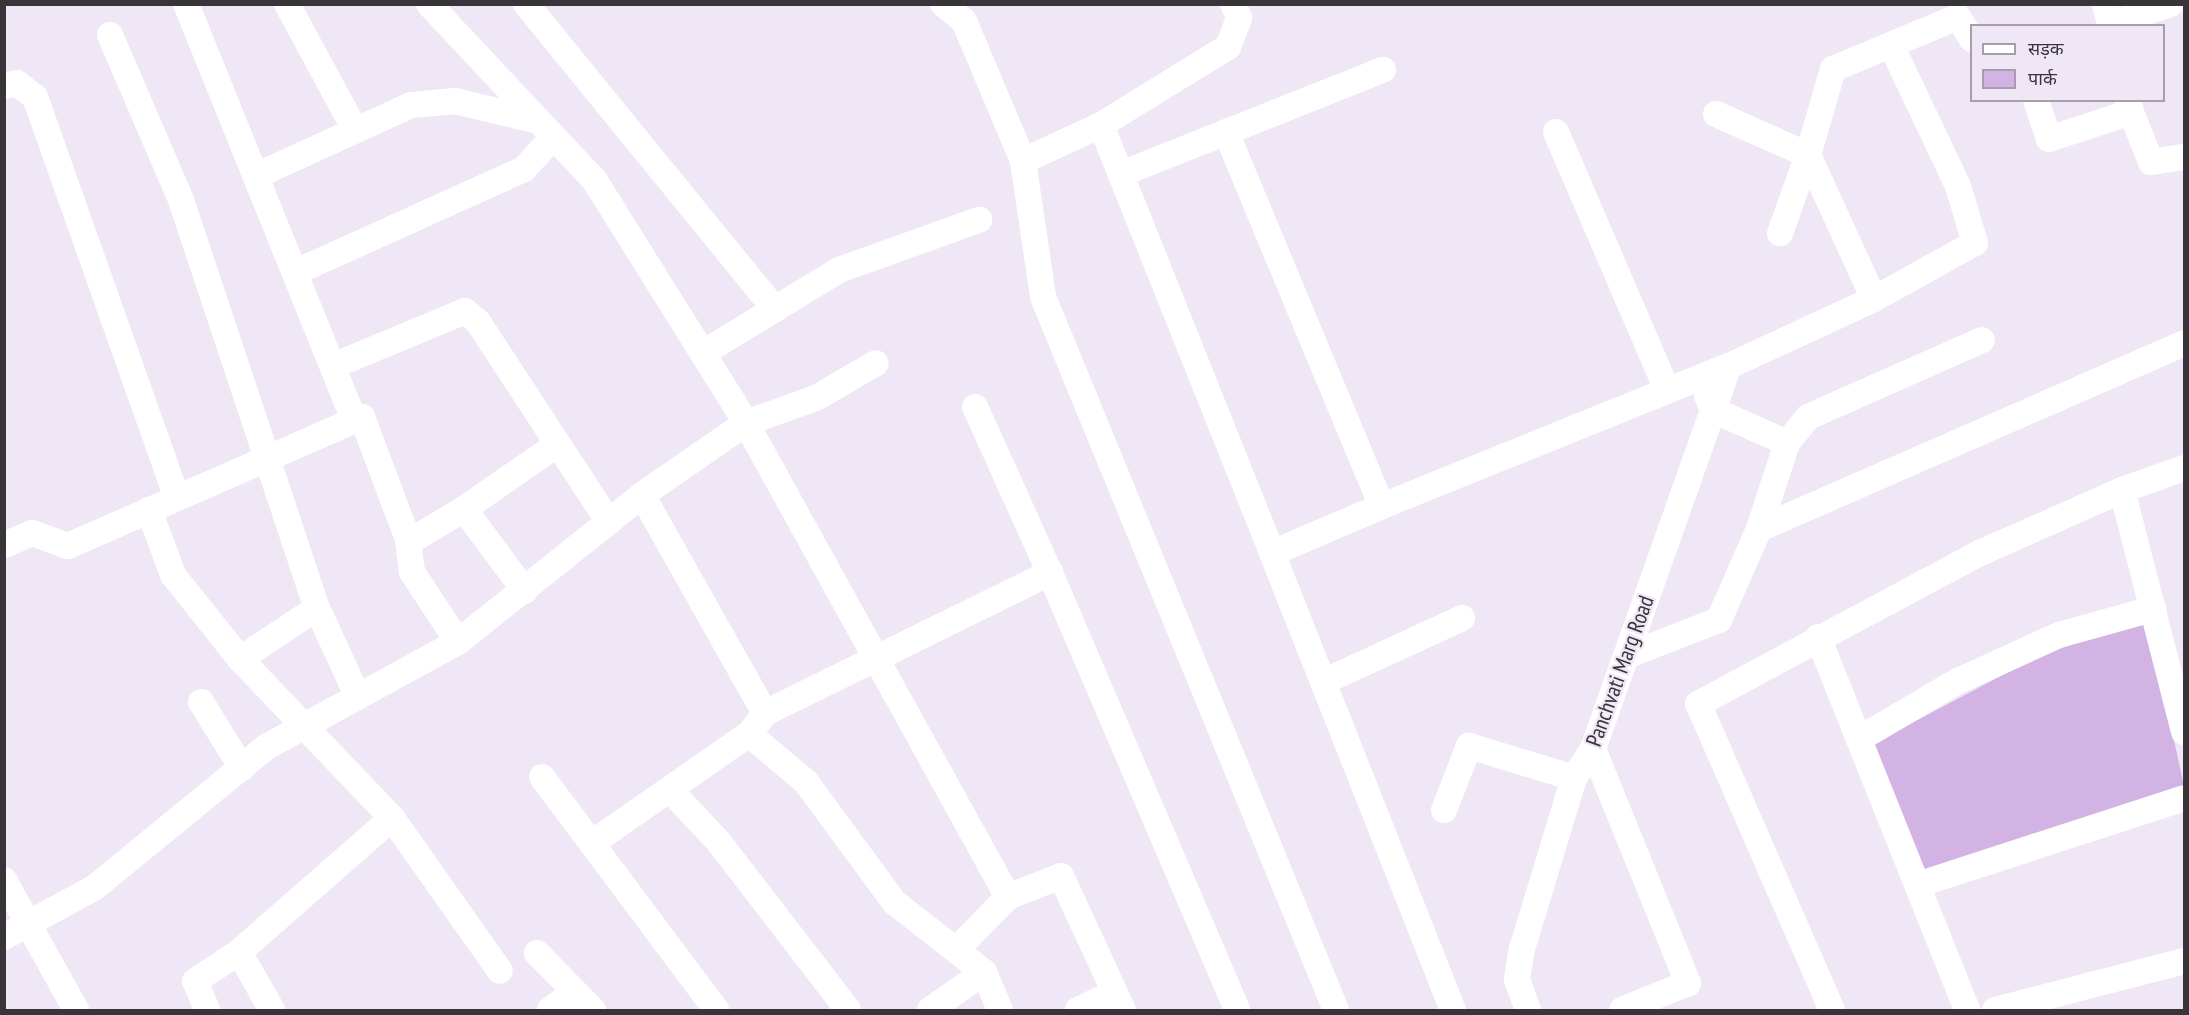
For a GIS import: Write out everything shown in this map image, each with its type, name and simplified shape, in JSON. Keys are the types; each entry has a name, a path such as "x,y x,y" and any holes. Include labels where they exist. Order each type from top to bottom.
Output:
{"street":[{"path":"186,4 258,176 353,418"},
{"path":"288,4 354,128"},
{"path":"429,4 595,182 746,423 1008,897"},
{"path":"526,4 775,309"},
{"path":"943,4 964,21 1023,161 1042,297 1336,1011"},
{"path":"1023,161 1101,125 1228,47 1239,18 1233,4"},
{"path":"2109,18 2171,4"},
{"path":"1780,233 1808,155 1833,69 1958,17 1970,37"},
{"path":"110,35 181,200 317,608 358,697"},
{"path":"1272,553 1382,506 1729,366 1874,299 1975,243 1958,186 1891,45"},
{"path":"1120,174 1383,70"},
{"path":"4,86 17,83 35,97 177,496"},
{"path":"258,176 354,128 411,105 455,101 546,129"},
{"path":"2037,102 2049,139 2129,106 2151,162 2184,157"},
{"path":"1716,114 1808,155 1874,299"},
{"path":"1101,125 1453,1011"},
{"path":"296,272 524,169 546,129"},
{"path":"1226,132 1382,506"},
{"path":"1556,132 1668,390"},
{"path":"703,353 839,270 979,220"},
{"path":"333,366 465,311 478,322 609,522"},
{"path":"1626,656 1719,620 1759,529 1786,442 1808,417 1982,339"},
{"path":"1759,529 2184,343"},
{"path":"4,937 94,888 242,768 306,726 458,642 525,591 642,495 746,423 816,398 876,363"},
{"name":"Panchvati Marg Road","path":"1528,1011 1517,979 1522,948 1574,778 1593,749 1729,366"},
{"path":"1699,378 1713,410 1786,442"},
{"path":"975,407 1156,810 1237,1011"},
{"path":"6,538 32,533 68,546 353,418 365,419 408,540 412,572 458,642"},
{"path":"408,540 464,508 558,444"},
{"path":"1832,1011 1698,704 1818,637 1980,553 2122,490 2184,468"},
{"path":"2122,490 2184,732"},
{"path":"642,495 765,713"},
{"path":"464,508 525,591"},
{"path":"148,510 173,575 240,659 392,818 500,971"},
{"path":"592,843 749,734 765,713 877,661 1050,573"},
{"path":"240,659 317,608"},
{"path":"1859,739 1958,681 2059,635 2153,609"},
{"path":"1323,682 1462,618"},
{"path":"1818,637 1967,1011"},
{"path":"201,702 242,768"},
{"path":"749,734 807,782 894,902 984,972 1000,1011"},
{"path":"1444,810 1469,746 1574,778"},
{"path":"1593,749 1688,983 1622,1011"},
{"path":"542,777 592,843 595,855 716,1011"},
{"path":"670,791 718,841 848,1011"},
{"path":"1917,885 2184,798"},
{"path":"207,1011 195,981 239,952 392,818"},
{"path":"956,950 1008,897 1061,876 1119,1001 1078,1011"},
{"path":"4,880 76,1011"},
{"path":"239,952 272,1011"},
{"path":"537,953 592,1011"},
{"path":"1995,1011 2184,961"},
{"path":"930,1011 984,972"},
{"path":"550,1011 574,992"}],"green space":[{"path":"2147,617 2184,786 1922,872 1874,743 2069,640"}]}
